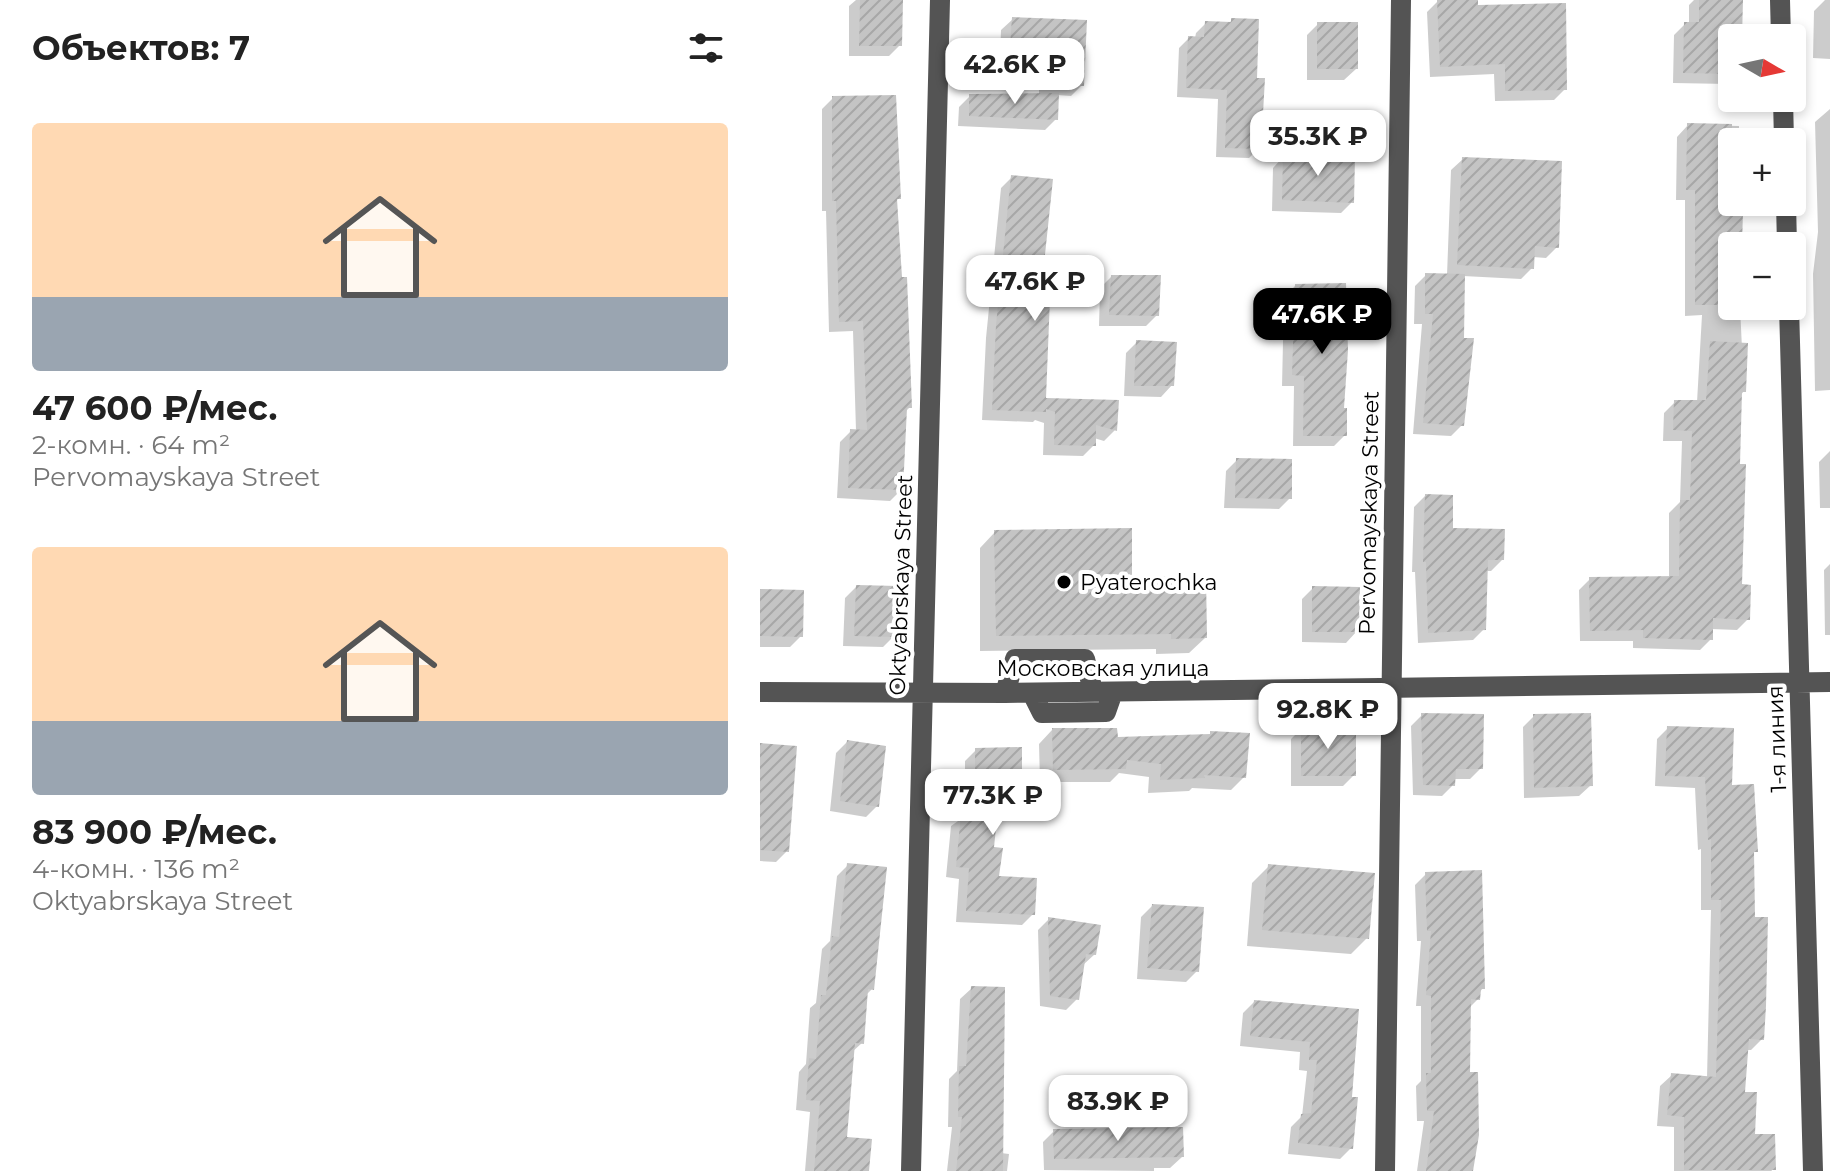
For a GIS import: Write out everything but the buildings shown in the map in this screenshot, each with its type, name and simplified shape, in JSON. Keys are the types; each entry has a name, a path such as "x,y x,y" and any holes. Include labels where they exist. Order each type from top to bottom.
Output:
{"street":[{"name":"Oktyabrskaya Street","path":"911,1171 940,0"},
{"name":"Pervomayskaya Street","path":"1385,1171 1401,0"},
{"path":"1780,0 1781,24"},
{"name":"1-я линия","path":"1789,320 1813,1171"},
{"path":"1005,693 1015,659 1085,659 1103,692"},
{"name":"Московская улица","path":"760,692 1032,693 1042,713 1090,713 1106,712 1103,692 1830,682"}],"place":[{"name":"Pyaterochka","path":"1064,582"}]}
